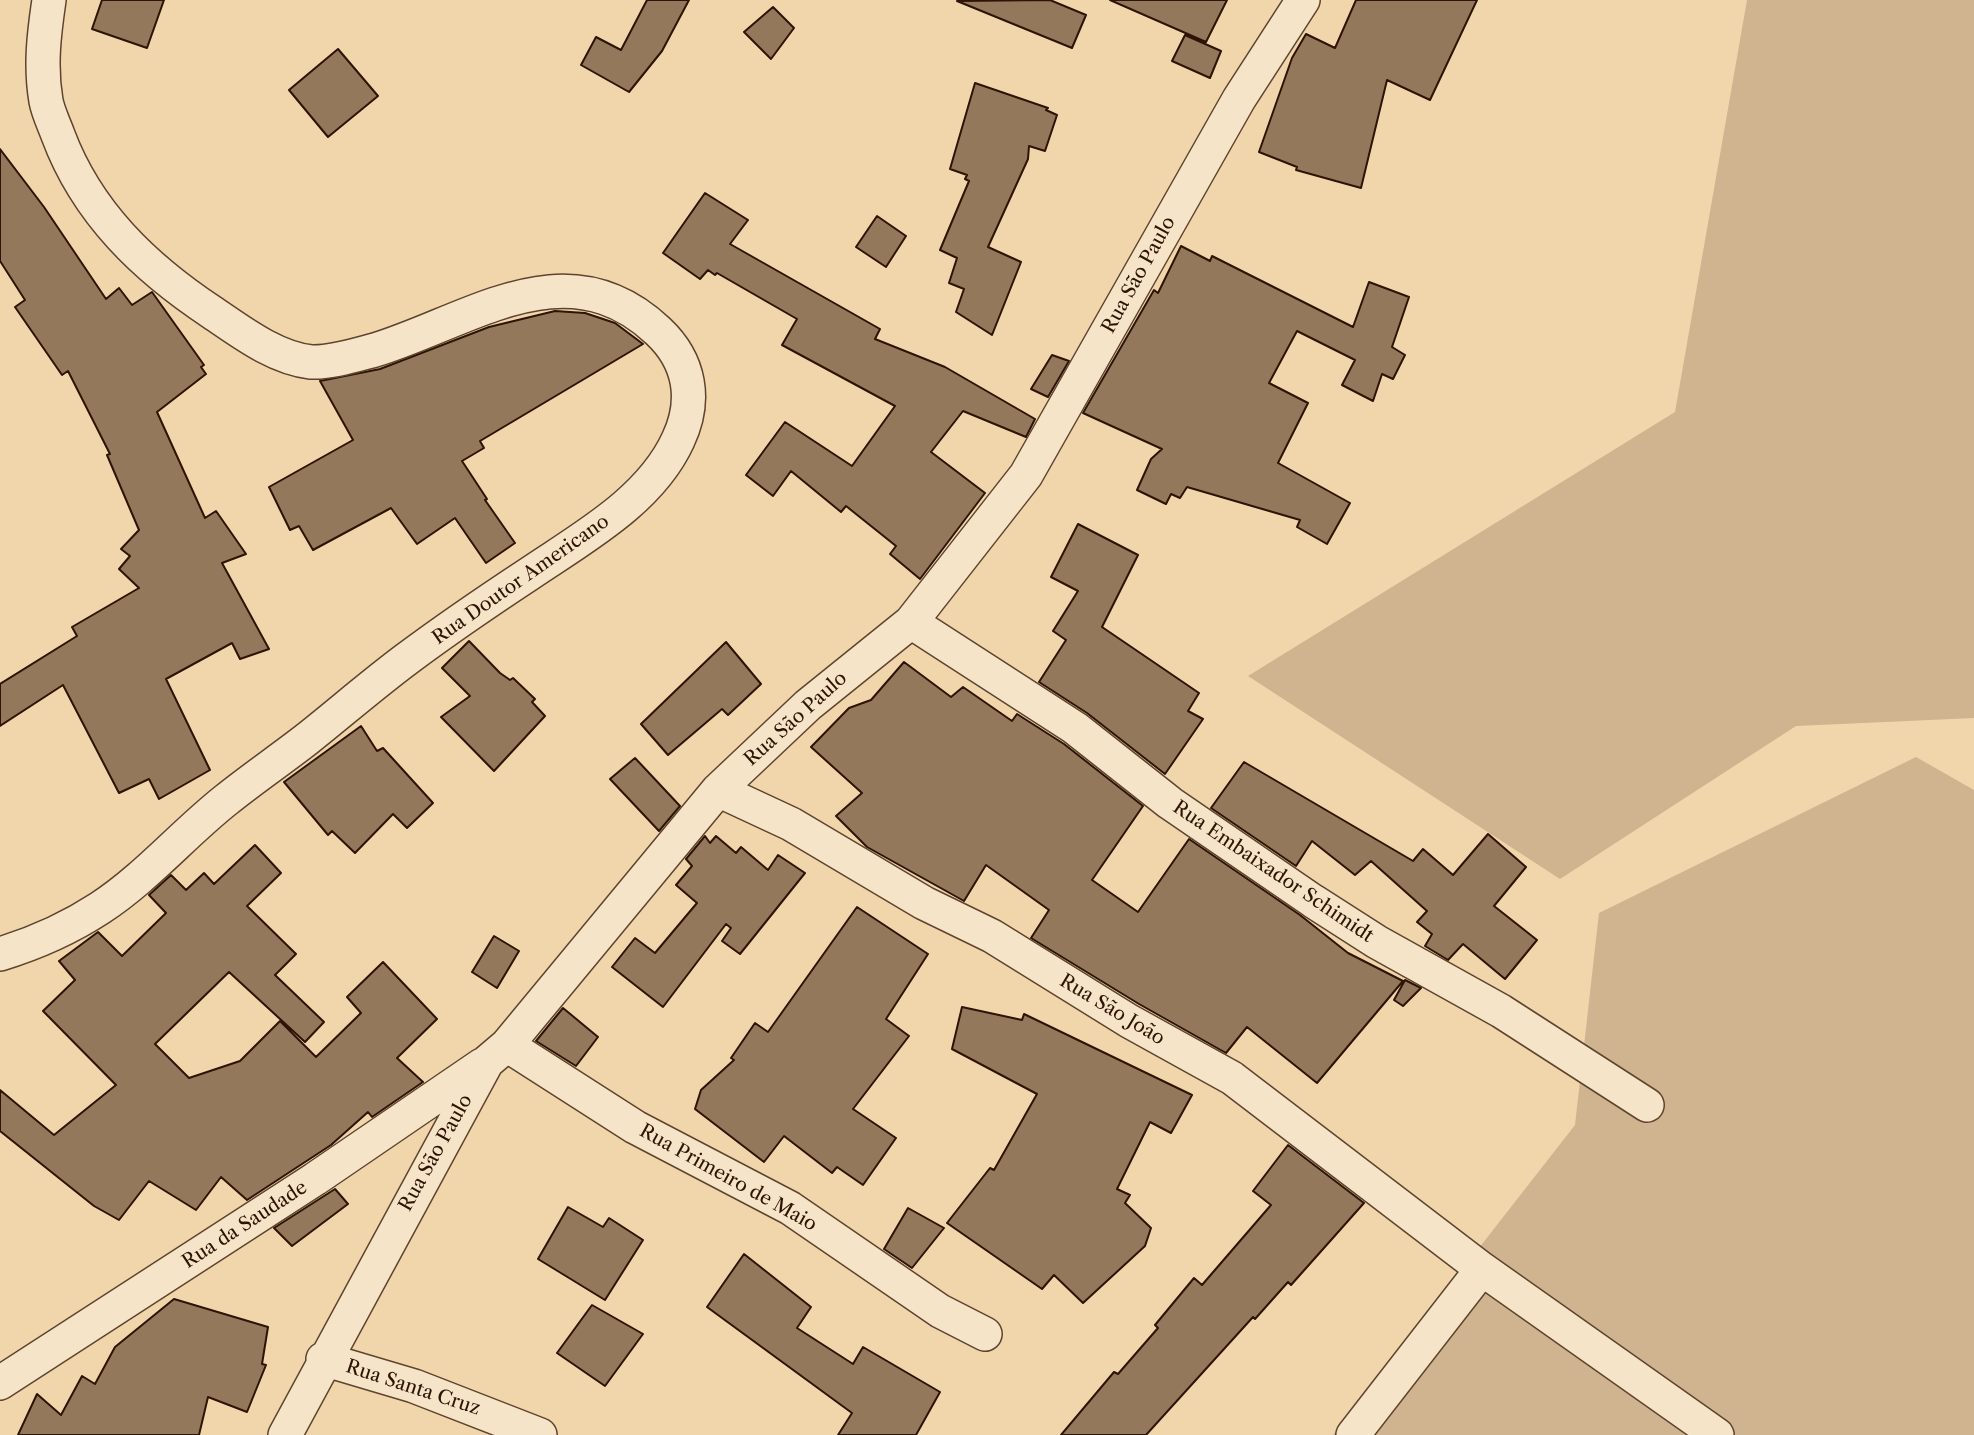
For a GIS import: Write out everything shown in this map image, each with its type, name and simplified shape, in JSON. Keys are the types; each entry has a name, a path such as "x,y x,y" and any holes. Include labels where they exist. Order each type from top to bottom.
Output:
{"street":[{"name":"Rua Doutor Americano","path":"0,954 57,934 105,906 223,802 407,659 610,519 652,477 678,441 687,410 689,385 686,370 676,351 657,330 617,304 581,291 562,289 522,295 407,340 355,356 312,362 277,351 247,336 166,281 135,253 101,214 68,163 46,103 42,48 50,0"},
{"name":"Rua São Paulo","path":"285,1435 323,1359 497,1053 718,790 808,705 911,622 1026,475 1238,99 1303,0"},
{"name":"Rua Embaixador Schimidt","path":"911,622 1075,728 1170,803 1313,901 1377,942 1501,1011 1647,1105"},
{"name":"Rua São João","path":"718,790 791,824 924,903 992,936 1129,1021 1232,1078 1482,1269 1717,1435"},
{"name":"Rua Primeiro de Maio","path":"497,1053 790,1208 940,1311 985,1334"},
{"name":"Rua da Saudade","path":"0,1383 316,1179 497,1053"},
{"path":"1353,1435 1482,1269"},
{"name":"Rua Santa Cruz","path":"323,1359 414,1386 540,1435"}],"shaded area":[{"path":"1747,0 1974,0 1974,718 1796,726 1560,879 1248,676 1675,412"},
{"path":"1916,757 1974,790 1974,1435 1333,1435 1575,1125 1599,913"}],"building":[{"path":"102,0 164,0 147,48 92,29"},
{"path":"647,0 689,0 662,51 629,92 581,65 596,37 621,50"},
{"path":"1050,0 1086,15 1072,48 957,1"},
{"path":"1110,0 1227,0 1206,42"},
{"path":"1356,0 1477,0 1430,100 1387,80 1361,188 1296,170 1297,167 1259,152 1292,58 1306,34 1335,48"},
{"path":"773,7 794,28 771,59 744,32"},
{"path":"1185,35 1221,51 1210,78 1172,61"},
{"path":"338,49 378,96 328,137 289,90"},
{"path":"975,83 1048,108 1046,110 1057,115 1045,151 1029,146 1028,159 988,247 1021,262 992,335 956,312 964,289 949,283 957,258 940,250 969,181 965,179 967,175 950,169"},
{"path":"0,149 44,207 106,299 119,288 132,305 152,292 204,365 201,367 206,374 157,412 205,518 216,511 246,554 222,563 269,649 240,659 232,643 166,679 210,770 159,799 149,779 119,793 63,685 0,726 0,684 77,636 72,627 139,588 119,569 130,556 121,549 139,530 107,455 110,454 68,371 62,375 15,307 25,300 0,261"},
{"path":"705,193 748,220 730,244 880,329 875,339 945,367 1035,419 1026,437 963,411 931,452 985,493 920,579 890,554 896,546 846,506 841,512 791,471 773,496 746,475 785,422 852,466 895,406 782,345 797,319 717,273 715,275 708,270 700,279 663,253"},
{"path":"877,216 906,236 886,267 856,247"},
{"path":"1181,246 1210,261 1212,256 1353,327 1369,282 1409,297 1392,347 1405,355 1393,379 1382,374 1373,401 1342,385 1355,360 1297,331 1269,383 1308,403 1278,463 1350,503 1327,544 1297,527 1300,520 1187,487 1180,498 1171,494 1166,504 1137,490 1151,459 1162,449 1083,413 1154,290 1158,293"},
{"path":"555,311 585,313 615,323 643,344 480,441 484,448 462,461 515,543 486,563 455,518 417,544 391,508 313,550 299,526 290,530 269,487 353,440 320,381 380,369 489,327"},
{"path":"1052,355 1069,361 1048,397 1031,389"},
{"path":"1078,524 1138,555 1102,627 1199,693 1188,711 1203,719 1165,774 1087,713 1039,682 1066,640 1053,631 1078,591 1051,577"},
{"path":"469,641 500,673 510,680 513,678 535,699 532,702 545,716 494,771 441,717 470,696 442,668"},
{"path":"726,642 761,684 728,715 722,709 668,755 641,724"},
{"path":"904,662 951,697 963,687 1012,721 1017,714 1064,744 1143,806 1092,880 1138,912 1189,839 1300,915 1348,953 1403,981 1317,1083 1247,1027 1226,1053 1031,938 1049,910 986,865 964,901 867,847 836,816 862,793 811,747 849,708 871,700"},
{"path":"361,726 377,751 383,748 433,803 407,828 393,814 355,853 332,831 328,835 284,782"},
{"path":"635,758 680,806 659,831 610,779"},
{"path":"1244,762 1413,861 1423,849 1453,875 1488,834 1526,867 1494,906 1537,940 1505,979 1463,944 1448,960 1425,946 1432,934 1417,922 1427,911 1371,861 1355,875 1312,841 1296,866 1211,808"},
{"path":"705,836 710,843 716,836 736,853 741,847 768,870 778,855 805,873 740,954 722,941 731,928 726,924 663,1007 612,967 635,938 655,953 697,903 676,885 692,866 686,859"},
{"path":"255,845 281,873 247,906 296,954 275,975 324,1022 305,1042 229,972 155,1044 189,1078 240,1061 280,1021 316,1057 361,1013 347,997 383,962 437,1019 397,1058 423,1082 372,1117 368,1112 331,1145 247,1200 221,1177 196,1210 149,1181 119,1220 94,1206 0,1131 0,1090 54,1135 116,1085 43,1011 75,980 59,961 98,932 122,956 166,913 149,895 171,875 186,890 204,873 214,884"},
{"path":"857,907 928,954 886,1019 909,1036 853,1109 896,1138 863,1185 837,1167 832,1173 784,1136 764,1162 695,1109 701,1090 734,1060 731,1058 755,1023 768,1032"},
{"path":"494,936 519,951 497,988 472,972"},
{"path":"1405,980 1421,988 1403,1006 1394,1000"},
{"path":"962,1007 1022,1020 1024,1014 1192,1095 1171,1133 1150,1122 1117,1189 1130,1195 1125,1203 1151,1228 1145,1246 1083,1303 1054,1275 1042,1289 947,1223 990,1168 994,1170 1037,1094 952,1049"},
{"path":"563,1008 598,1037 576,1066 536,1041"},
{"path":"1288,1145 1364,1203 1291,1285 1288,1282 1255,1319 1253,1317 1146,1435 1061,1435 1114,1372 1118,1374 1158,1328 1155,1325 1194,1278 1202,1285 1271,1205 1253,1191"},
{"path":"335,1189 348,1204 292,1246 274,1228"},
{"path":"568,1207 603,1227 609,1218 643,1240 605,1300 538,1259"},
{"path":"908,1208 944,1228 912,1268 884,1249"},
{"path":"744,1254 811,1307 797,1328 853,1364 863,1347 940,1392 916,1435 838,1435 852,1413 707,1307"},
{"path":"174,1299 268,1327 262,1364 266,1365 247,1412 208,1397 199,1435 18,1435 37,1394 61,1415 82,1376 95,1384 115,1347"},
{"path":"592,1305 643,1334 605,1386 557,1353"}]}
